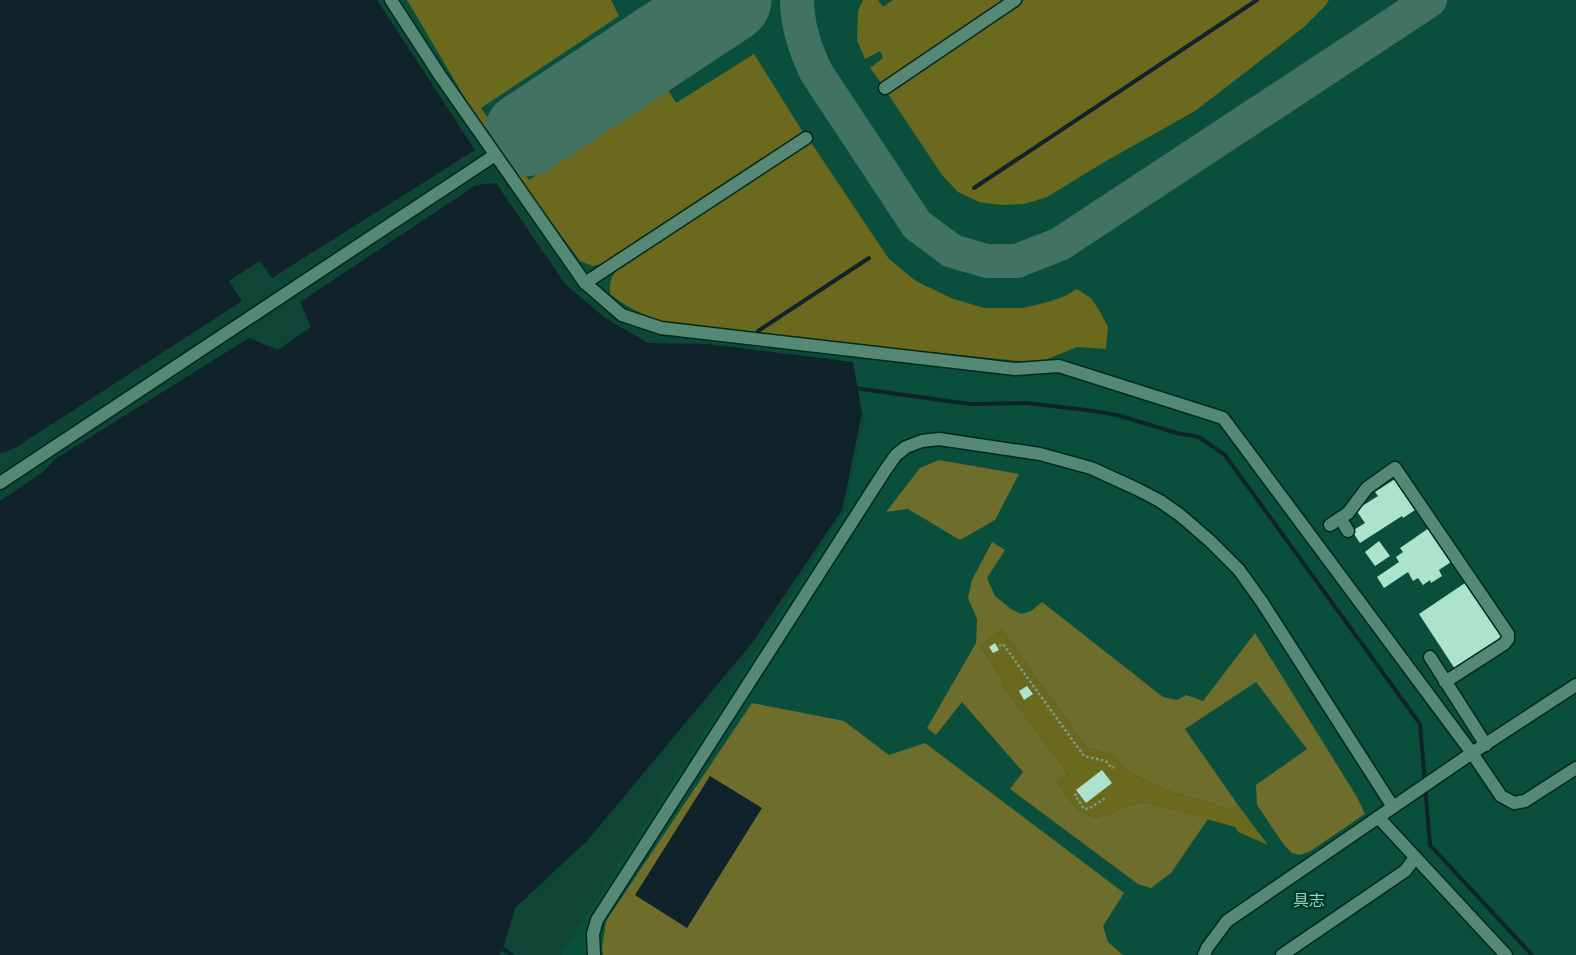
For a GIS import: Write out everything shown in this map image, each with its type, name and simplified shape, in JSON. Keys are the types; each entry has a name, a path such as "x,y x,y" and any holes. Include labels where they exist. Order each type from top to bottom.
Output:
{"lane":[{"path":"391,0 494,155 585,283 622,315 661,328 1015,370 1059,366 1223,418 1472,753 1501,796 1514,802 1525,801 1576,768"},
{"path":"885,88 1015,0"},
{"path":"585,283 806,138"},
{"path":"0,483 494,155"},
{"path":"594,955 593,934 597,920 896,455 906,447 922,441 939,439 1040,454 1091,468 1160,501 1180,515 1239,570 1262,602 1393,807"},
{"path":"1348,531 1335,521 1348,512 1367,488 1394,468 1508,634 1508,639 1504,644 1446,682"},
{"path":"1430,657 1486,745"},
{"path":"1204,955 1227,921 1472,753 1576,685"},
{"path":"1378,817 1503,952"},
{"path":"1282,955 1405,871 1415,858"},
{"path":"1488,955 1503,952"}],"path":[{"path":"998,646 1003,644 1084,756 1106,761 1112,768 1114,767"},
{"path":"1077,794 1075,795 1084,809 1090,808 1104,799 1106,801"}],"shaded area":[{"path":"383,0 1576,0 1576,955 561,955 845,511 865,417 839,358 691,340 630,327 584,296"},
{"path":"407,0 611,0 619,16 481,108 529,180 667,88 676,103 754,54 804,134 607,263 593,266 580,261 523,184 472,110"},
{"path":"863,0 878,0 883,7 893,0 1005,0 882,84 870,68 883,58 880,51 865,59 857,40 858,11"},
{"path":"1024,0 1329,0 1304,27 1195,111 1047,197 1024,204 1001,205 979,202 958,192 942,175 886,91"},
{"path":"810,141 889,259 916,281 951,298 984,308 1023,308 1048,302 1077,289 1091,298 1108,327 1106,349 1077,347 1038,363 678,326 642,314 610,294 612,277 621,267"},
{"path":"939,460 1019,474 995,520 960,540 908,509 886,512 920,468"},
{"path":"992,542 1005,550 987,578 995,596 1011,609 1021,614 1031,611 1042,602 1163,697 1177,700 1186,695 1203,701 1255,633 1357,797 1365,814 1309,852 1299,855 1292,853 1284,845 1257,805 1256,785 1307,749 1256,682 1185,729 1238,805 1231,810 1169,791 1126,771 1114,756 1086,747 1002,630 980,646 1005,684 1003,686 1068,774 1057,782 1074,806 1087,815 1095,816 1145,802 1208,819 1171,873 1151,888 1138,884 1010,789 1023,772 962,702 936,735 927,728 976,643 977,619 968,598 972,580"},
{"path":"1002,630 1086,747 1114,756 1126,771 1169,791 1231,810 1238,805 1268,845 1238,832 1235,827 1145,802 1130,805 1104,815 1087,815 1080,811 1074,806 1057,782 1068,774 1003,686 1005,684 980,646"},
{"path":"752,703 844,721 889,755 925,743 1124,893 1103,926 1108,942 1123,955 603,955 602,948 606,921"}],"water":[{"path":"0,0 377,0 475,150 272,278 260,261 229,281 242,301 15,448 0,454"},
{"path":"496,183 566,285 605,318 648,343 707,344 853,362 862,413 842,510 752,643 587,841 515,908 503,949 499,955 0,955 0,501 43,472 55,459 249,338 278,350 311,327 300,302 476,185"},
{"path":"710,776 762,808 687,928 635,895"}],"building":[{"path":"1398,477 1418,508 1360,543 1352,531 1365,523 1356,510 1378,496 1375,492"},
{"path":"1429,528 1451,562 1439,570 1442,576 1431,583 1430,580 1423,585 1418,578 1413,581 1408,572 1384,588 1377,577 1399,562 1396,557 1403,552 1400,548"},
{"path":"1379,541 1390,556 1375,566 1365,552"},
{"path":"1465,583 1502,638 1455,669 1419,614"},
{"path":"995,643 999,650 993,653 989,647"},
{"path":"1027,686 1033,694 1024,700 1019,691"},
{"path":"1102,770 1112,783 1086,803 1076,790"}],"waterway":[{"path":"974,188 1257,0"},
{"path":"758,331 869,258"},
{"path":"854,388 970,404 1026,403 1117,415 1177,433 1199,437 1225,455 1420,724 1430,845 1532,955"},
{"path":"499,946 512,955"}],"taxiway":[{"path":"797,0 798,19 802,37 816,72 917,225 952,251 987,261 1017,261 1060,244 1430,0"}],"runway":[{"path":"526,134 729,0"}],"district":[{"name":"具志","path":"1309,900"}]}
